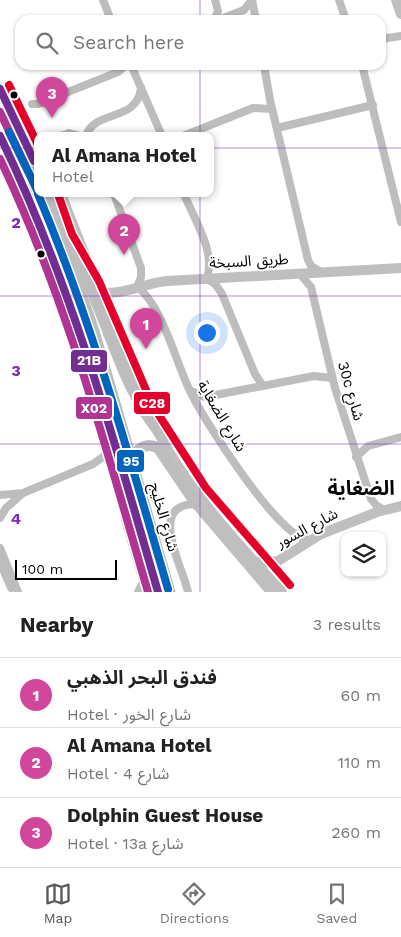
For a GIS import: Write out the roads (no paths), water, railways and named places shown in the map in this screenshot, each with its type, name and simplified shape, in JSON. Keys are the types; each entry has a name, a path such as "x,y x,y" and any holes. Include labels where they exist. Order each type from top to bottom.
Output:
{"main road":[{"path":"0,90 34,161"},
{"name":"شارع الخليج","path":"0,136 20,178 60,274 84,342 158,592"},
{"path":"49,198 99,288"},
{"name":"شارع الخليج","path":"49,198 94,331 170,592"},
{"path":"63,238 90,285 135,395 158,431"},
{"path":"60,274 111,448 128,525 148,592"},
{"path":"133,465 134,455 140,448 149,445 158,448 196,504"}],"street":[{"path":"103,0 109,15"},
{"path":"215,0 218,11 216,15"},
{"path":"231,15 244,10 252,0"},
{"path":"252,0 255,15"},
{"path":"340,0 344,15"},
{"path":"396,0 401,14"},
{"path":"386,38 401,36"},
{"path":"32,104 38,104 120,70"},
{"path":"133,70 160,132"},
{"path":"265,70 272,109 308,260 316,270 322,272"},
{"path":"364,70 374,105 401,222"},
{"path":"87,132 95,124 133,107 138,102 141,88"},
{"path":"277,128 374,105"},
{"path":"193,132 253,108 272,109"},
{"path":"63,197 158,431 198,494 282,592"},
{"path":"115,197 141,268 141,277 137,287"},
{"path":"185,197 208,254 207,278 216,285 222,294 254,374 263,386"},
{"name":"طريق السبخة","path":"99,288 114,294 159,282 401,268"},
{"name":"30c شارع","path":"300,274 311,287 332,378 356,457 373,503 395,508"},
{"name":"شارع الضغاية","path":"137,287 149,297 155,307 189,390 215,435 244,477 295,534 302,539 310,540"},
{"path":"189,390 205,397 314,376 332,378"},
{"path":"356,457 368,446 401,437"},
{"path":"1,516 4,506 0,496 23,493 93,464 111,448"},
{"path":"93,464 105,464 116,470"},
{"path":"1,516 23,493"},
{"path":"188,592 171,540 169,525 178,509 189,504 196,504 272,592"},
{"name":"شارع السور","path":"255,562 262,563 278,560 310,540 341,525 395,508"},
{"path":"0,548 18,592"},
{"path":"0,562 12,592"},
{"path":"138,592 144,580"}],"place":[{"name":"Dolphin Guest House","path":"52,118"},
{"name":"Al Amana Hotel","path":"124,255"},
{"name":"فندق البحر الذهبي","path":"146,349"}],"district":[{"name":"الضغاية","path":"361,488"}]}
